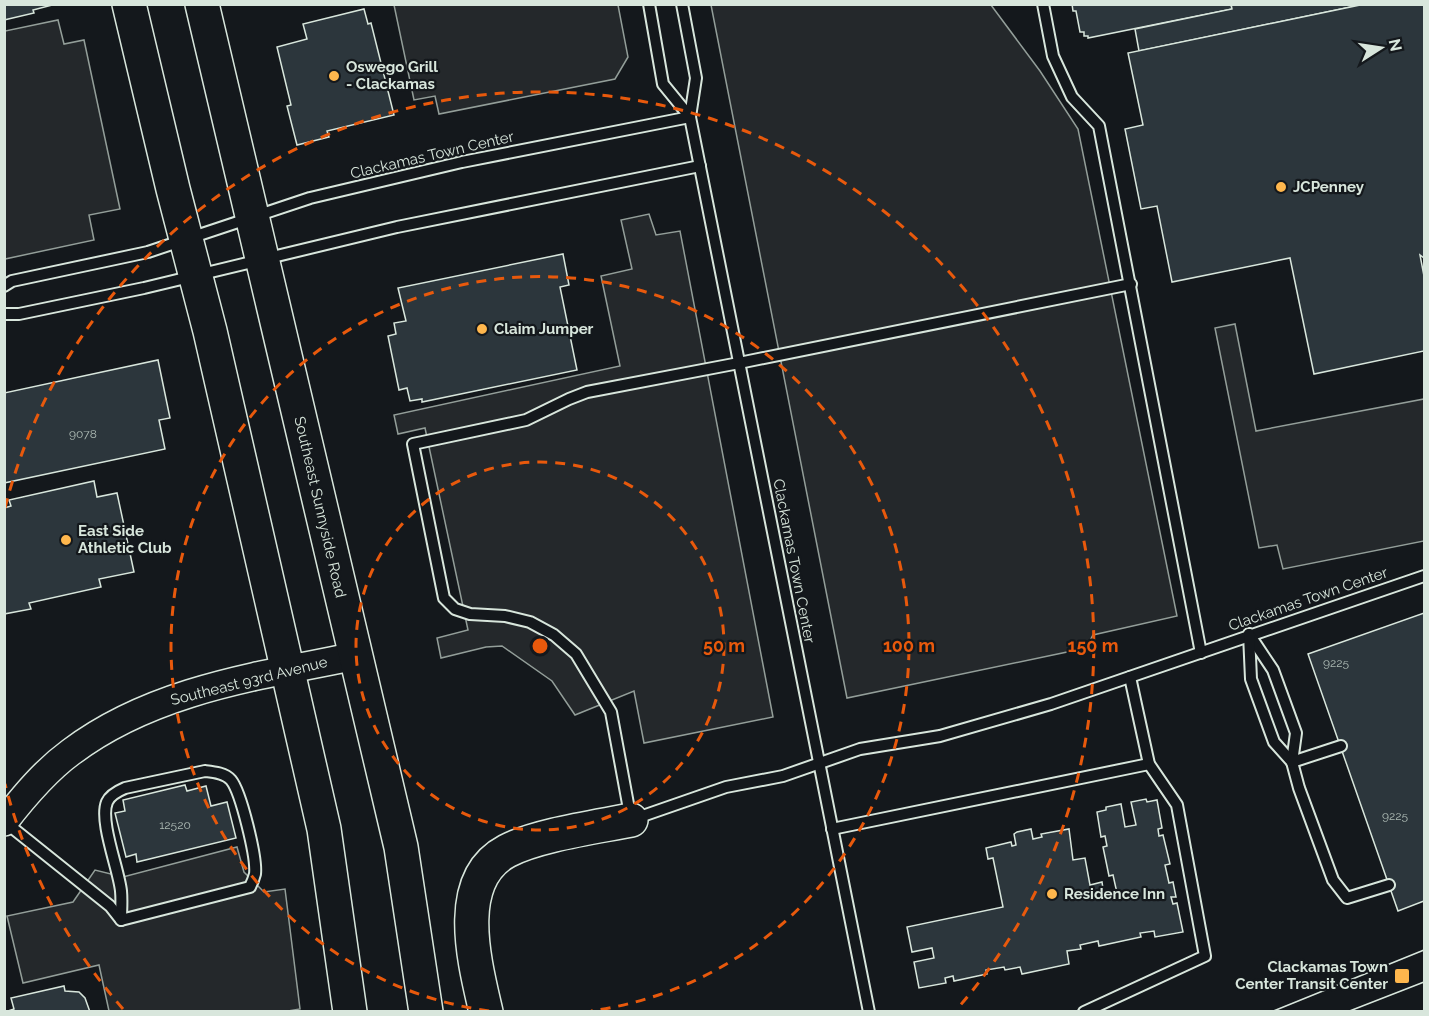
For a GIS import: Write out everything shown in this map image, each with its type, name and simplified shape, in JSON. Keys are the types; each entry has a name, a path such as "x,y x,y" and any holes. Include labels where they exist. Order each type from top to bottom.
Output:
{"main road":[{"path":"129,4 289,670 324,829 350,1011"},
{"name":"Southeast Sunnyside Road","path":"202,4 400,847 426,1011"},
{"path":"486,1011 474,953 471,921 474,893 484,873 506,851 531,842 631,820"}],"street":[{"name":"Southeast 93rd Avenue","path":"4,822 49,770 70,752 114,724 175,698 356,656"}],"lane":[{"name":"Clackamas Town Center","path":"649,4 663,84 690,117"},
{"name":"Clackamas Town Center","path":"682,4 696,78 690,117 819,764"},
{"path":"1043,4 1053,56 1072,97 1100,126 1201,653"},
{"name":"Clackamas Town Center","path":"4,286 12,281 148,252 309,198 462,162 690,117"},
{"path":"4,314 31,312 387,230 700,166"},
{"path":"631,820 611,712 576,654 554,635 530,622 505,616 470,614 455,609 446,602 442,594 413,444 526,420 587,392 1131,284"},
{"name":"Clackamas Town Center","path":"631,820 726,787 783,776 860,750 940,736 1050,704 1425,576"},
{"path":"1250,634 1251,679 1274,742 1292,762"},
{"path":"1250,634 1273,670 1296,733 1292,762 1299,788 1333,880 1347,898 1389,885"},
{"path":"1084,1011 1205,956 1177,804 1149,764 1130,677"},
{"path":"1292,762 1341,746"},
{"path":"819,764 868,1011"},
{"path":"832,829 1149,764"},
{"path":"205,771 219,772 231,780 240,799 255,861 255,876 250,887 121,920 121,891 105,811 107,802 114,793 125,788 205,771"},
{"path":"4,822 110,906 121,920"}],"shaded area":[{"path":"394,5 618,5 628,57 615,79 439,114 435,96 414,100"},
{"path":"711,5 991,5 1040,71 1078,129 1177,616 1093,635 1086,648 847,698"},
{"path":"58,20 64,44 84,40 120,209 89,215 94,240 5,259 5,31"},
{"path":"649,214 656,235 680,231 773,717 644,743 634,691 575,715 552,681 502,646 486,647 441,658 437,638 468,630 425,428 398,434 394,415 620,366 601,276 632,269 621,220"},
{"path":"1235,324 1256,431 1424,399 1424,541 1283,569 1277,545 1259,548 1215,328"},
{"path":"237,847 244,872 264,892 285,889 300,1009 282,1012 109,1011 99,965 23,983 7,916 73,902 95,870 123,877"}],"building":[{"path":"4,4 56,4 33,10 34,13 4,20"},
{"path":"1072,4 1231,4 1232,9 1088,38 1084,36 1084,32 1080,32 1076,11 1073,11"},
{"path":"1231,4 1365,4 1139,51 1135,29 1232,9"},
{"name":"JCPenney","path":"1365,4 1424,4 1424,258 1420,255 1424,276 1424,351 1314,374 1290,258 1172,282 1157,206 1141,209 1125,129 1143,125 1128,53"},
{"name":"Oswego Grill - Clackamas","path":"364,9 368,24 371,23 394,115 327,131 329,137 297,145 287,106 291,105 277,47 307,39 303,24"},
{"name":"Claim Jumper","path":"563,254 569,285 560,287 577,370 422,402 422,399 410,401 407,388 399,390 388,336 396,334 394,323 406,321 398,288"},
{"path":"158,360 170,418 159,420 165,449 4,483 4,393"},
{"name":"East Side Athletic Club","path":"94,481 97,497 117,493 134,572 99,579 101,587 29,603 31,609 4,614 4,508 11,506 9,500"},
{"path":"1424,613 1424,901 1398,911 1308,654"},
{"path":"185,785 187,791 206,786 211,806 227,802 236,838 137,862 136,854 126,857 115,813 125,811 123,800"},
{"name":"Residence Inn","path":"1146,799 1147,802 1157,800 1162,828 1158,829 1159,836 1163,835 1170,864 1165,865 1169,883 1173,882 1176,897 1171,897 1173,904 1177,903 1183,932 1155,937 1154,931 1140,933 1141,937 1099,946 1098,941 1080,945 1081,949 1067,951 1069,964 1022,974 1020,967 1005,970 1004,967 986,970 987,974 954,981 953,976 945,978 946,983 919,988 914,962 934,958 932,948 912,952 907,927 1003,907 993,858 988,859 986,848 1011,842 1012,846 1016,845 1014,834 1017,832 1031,829 1033,839 1042,837 1041,834 1069,829 1073,860 1085,858 1090,885 1102,882 1104,896 1117,893 1113,875 1109,876 1103,847 1107,846 1105,836 1101,837 1097,812 1106,810 1106,807 1121,804 1125,827 1136,825 1131,802"},
{"path":"64,986 65,991 79,992 85,998 90,1012 5,1012 14,1009 11,998"}],"tram line":[{"path":"1271,1012 1424,950"},
{"path":"1347,1012 1424,982"}],"place":[{"name":"Oswego Grill - Clackamas","path":"334,76"},
{"name":"JCPenney","path":"1281,187"},
{"name":"Claim Jumper","path":"482,329"},
{"name":"East Side Athletic Club","path":"66,540"},
{"name":"Residence Inn","path":"1052,894"},
{"name":"Clackamas Town Center Transit Center","path":"1402,976"}]}
